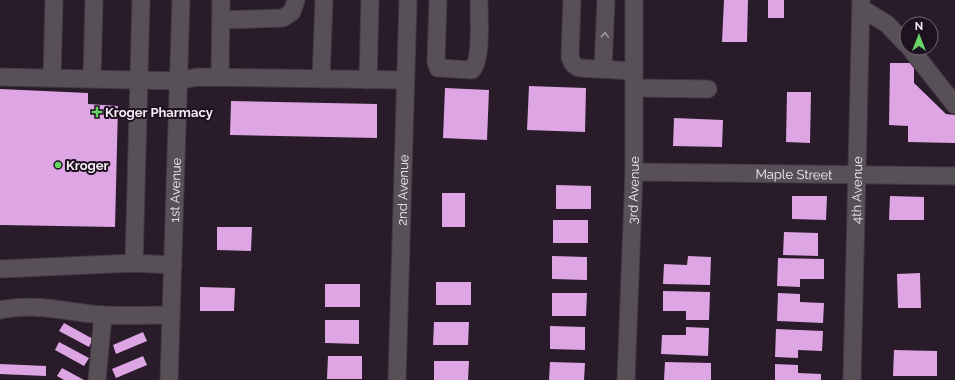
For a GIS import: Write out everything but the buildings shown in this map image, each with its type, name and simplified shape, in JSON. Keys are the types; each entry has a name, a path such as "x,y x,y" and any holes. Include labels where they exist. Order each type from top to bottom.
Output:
{"street":[{"path":"52,78 54,0"},
{"path":"92,79 94,0"},
{"path":"134,264 142,0"},
{"name":"1st Avenue","path":"169,380 181,0"},
{"path":"220,77 221,0"},
{"path":"221,20 283,18 292,12 296,0"},
{"path":"321,79 324,0"},
{"path":"368,80 370,0"},
{"name":"2nd Avenue","path":"397,380 408,0"},
{"path":"438,0 436,62 438,68 472,70 475,67 478,56 479,3"},
{"path":"572,0 570,57 573,64 579,68 634,71"},
{"path":"603,69 606,0"},
{"name":"3rd Avenue","path":"626,380 634,172 634,0"},
{"path":"861,4 887,24 899,37"},
{"name":"4th Avenue","path":"852,380 861,4"},
{"path":"916,56 955,105"},
{"path":"0,77 178,81 197,77 406,80"},
{"path":"634,88 708,89"},
{"name":"Maple Street","path":"634,172 955,176"},
{"path":"0,269 134,264 173,265"},
{"path":"0,310 8,308 54,309 103,314 171,315"},
{"path":"97,380 103,314"}],"place":[{"name":"Kroger Pharmacy","path":"97,112"},
{"name":"Kroger","path":"58,165"}]}
